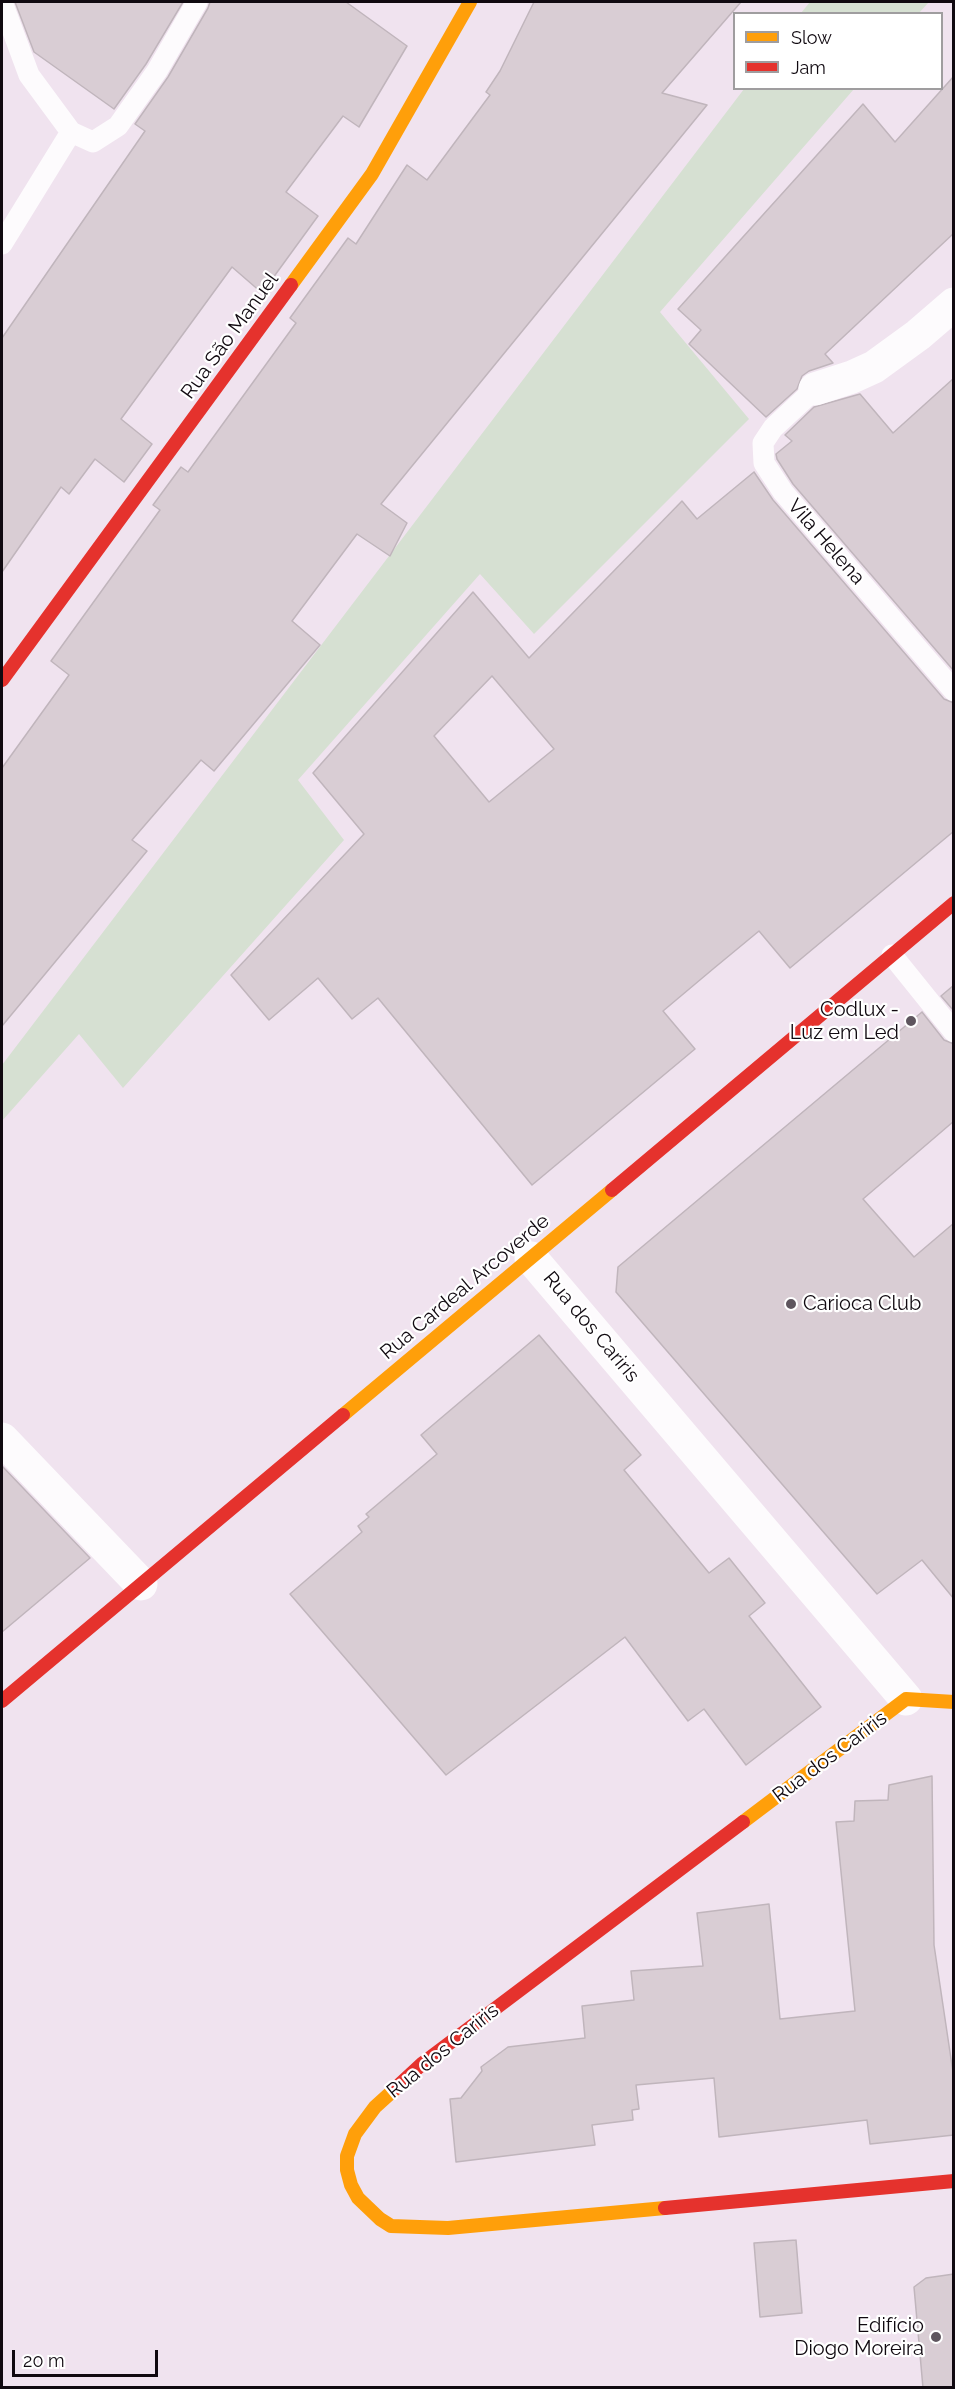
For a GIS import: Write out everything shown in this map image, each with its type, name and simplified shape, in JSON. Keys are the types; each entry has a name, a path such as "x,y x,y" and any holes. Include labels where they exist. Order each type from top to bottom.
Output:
{"street":[{"name":"Rua São Manuel","path":"2,680 372,174 470,2"},
{"path":"815,389 852,377 874,366 918,335 954,304"},
{"name":"Rua Cardeal Arcoverde","path":"2,1701 954,903"},
{"name":"Rua dos Cariris","path":"531,1257 906,1699"},
{"path":"2,1439 141,1584"},
{"name":"Rua dos Cariris","path":"954,1702 906,1699 423,2063 375,2106 355,2134 347,2156 347,2170 358,2198 391,2226 417,2228 448,2228 954,2181"}],"lane":[{"path":"2,2 29,75 71,132 93,142 118,126 157,71 197,2"},
{"path":"2,244 71,132"},
{"name":"Vila Helena","path":"815,389 773,428 763,443 764,464 783,492 954,691"},
{"path":"892,955 954,1032"}],"green space":[{"path":"810,2 929,2 920,12 802,12"},
{"path":"743,90 853,90 660,312 749,419 534,634 480,574 298,780 344,840 123,1088 79,1034 2,1121 2,1065"}],"building":[{"path":"15,2 183,2 146,64 114,109 34,52"},
{"path":"210,2 346,2 407,46 359,127 343,116 286,192 318,216 262,293 232,267 121,419 152,444 124,482 95,459 69,494 61,487 2,572 2,338 145,131 135,124 168,77"},
{"path":"534,2 741,2 662,93 707,105 381,504 407,523 390,556 357,534 292,621 320,645 214,771 201,760 132,840 147,851 2,1026 2,768 69,675 51,661 160,510 153,505 181,467 188,472 296,323 290,318 348,238 356,244 407,165 427,180 490,95 486,92 500,71"},
{"path":"954,76 954,233 825,354 833,363 809,371 802,376 797,389 766,417 689,344 701,330 678,309 863,104 895,142"},
{"path":"954,378 954,671 793,484 776,454 792,441 785,435 814,407 860,394 893,433"},
{"path":"754,472 773,500 944,699 954,703 954,831 790,968 759,931 713,969 663,1011 695,1049 532,1185 378,998 352,1019 318,978 269,1020 231,975 364,834 313,773 473,592 529,658 682,501 697,519","holes":["492,676 554,749 489,802 434,736"]},
{"path":"954,985 954,1011 941,996"},
{"path":"922,1012 944,1040 954,1044 954,1121 863,1199 914,1257 954,1223 954,1599 922,1560 877,1594 616,1292 618,1267"},
{"path":"539,1335 641,1455 624,1470 709,1573 729,1558 765,1603 749,1616 821,1707 746,1765 704,1709 688,1721 625,1637 446,1775 290,1594 362,1532 358,1526 369,1517 366,1514 437,1454 421,1435"},
{"path":"2,1466 90,1558 2,1632"},
{"path":"932,1776 934,1945 954,2079 954,2135 870,2144 867,2120 719,2137 714,2078 636,2085 639,2109 632,2110 633,2120 592,2125 595,2145 456,2162 450,2099 461,2098 482,2071 481,2067 508,2047 585,2038 582,2006 634,2000 631,1971 703,1966 697,1913 769,1904 780,2019 855,2011 836,1822 854,1821 855,1801 888,1800 889,1785"},
{"path":"796,2240 802,2313 760,2317 754,2243"},
{"name":"Edifício Diogo Moreira","path":"954,2274 954,2388 923,2388 914,2287 926,2278"}],"traffic: slow":[{"path":"291,285 372,174 470,2"},
{"path":"343,1415 612,1190"},
{"path":"743,1822 906,1699 954,1702"},
{"path":"396,2088 375,2107 355,2134 347,2156 347,2170 358,2198 391,2226 448,2228 665,2208"}],"traffic: jam":[{"path":"2,680 291,285"},
{"path":"612,1190 954,903"},
{"path":"2,1701 343,1415"},
{"path":"396,2088 423,2063 743,1822"},
{"path":"665,2208 954,2181"}],"place":[{"name":"Codlux - Luz em Led","path":"911,1021"},
{"name":"Carioca Club","path":"791,1304"},
{"name":"Edifício Diogo Moreira","path":"936,2337"}]}
